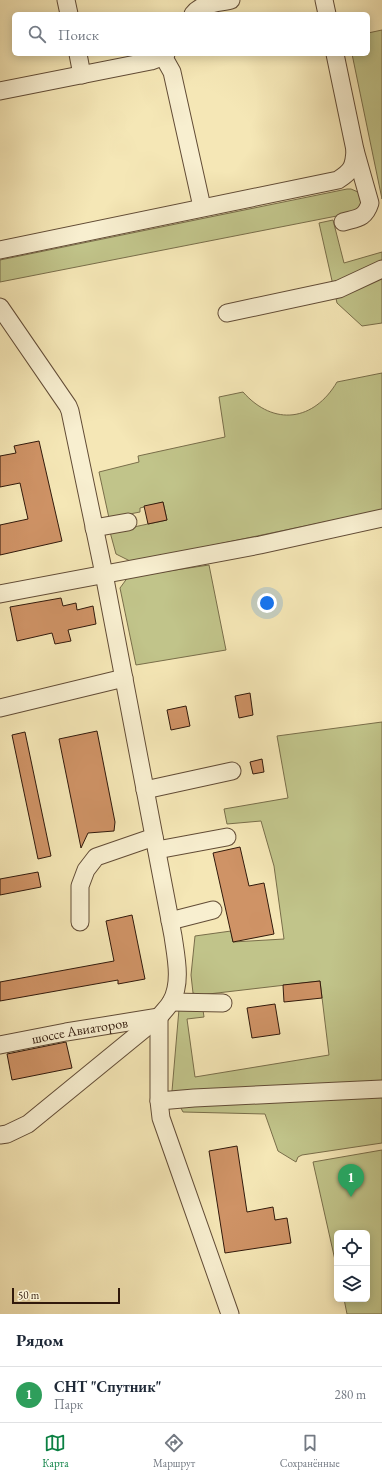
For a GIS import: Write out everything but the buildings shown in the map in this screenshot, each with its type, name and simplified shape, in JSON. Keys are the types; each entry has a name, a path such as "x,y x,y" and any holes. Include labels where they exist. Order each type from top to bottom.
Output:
{"lane":[{"path":"66,0 69,12"},
{"path":"195,12 199,8 206,5 231,0"},
{"path":"324,0 327,12"},
{"path":"78,56 82,75"},
{"path":"0,91 151,61 162,56"},
{"path":"164,56 172,72 202,208"},
{"path":"335,56 355,150 370,203 368,211 362,217 343,222"},
{"path":"0,250 338,180 350,171 353,166 355,150"},
{"path":"227,313 339,288 382,269"},
{"path":"0,307 68,406 104,574 177,963 176,986 171,1002 159,1017 28,1124 7,1134 0,1135"},
{"path":"0,594 260,545 382,518"},
{"path":"94,528 128,522"},
{"path":"0,708 124,678"},
{"path":"145,790 232,771"},
{"path":"80,922 80,886 86,870 96,857 155,844 227,837"},
{"path":"170,921 213,910"},
{"path":"171,1002 223,1003"},
{"path":"159,1017 159,1101 161,1118 230,1314"},
{"name":"шоссе Авиаторов","path":"0,1045 66,1032 159,1017"},
{"path":"159,1101 382,1089"}],"green space":[{"path":"382,30 382,199 352,56 370,56 370,33"},
{"path":"347,189 358,192 362,199 360,206 352,213 0,282 0,260"},
{"path":"333,220 344,263 382,252 382,323 362,326 337,303 319,223"},
{"path":"382,373 382,510 132,562 116,554 110,532 167,520 163,502 140,508 140,512 109,518 99,472 139,462 138,456 225,437 219,397 243,392 255,403 268,411 293,415 305,412 317,405 328,395 337,382"},
{"path":"209,565 226,650 136,665 120,588 128,577"},
{"path":"382,722 382,1143 302,1155 298,1157 296,1162 278,1151 265,1114 183,1112 172,1091 179,1009 203,1010 204,1017 187,1019 195,1077 329,1055 320,981 200,995 193,993 191,975 195,936 231,931 233,942 284,939 274,866 261,821 227,824 224,809 288,798 277,736"},
{"path":"382,1150 382,1314 347,1314 345,1302 370,1302 370,1230 334,1230 334,1256 313,1162"}],"place":[{"name":"СНТ \"Спутник\"","path":"351,1197"}]}
